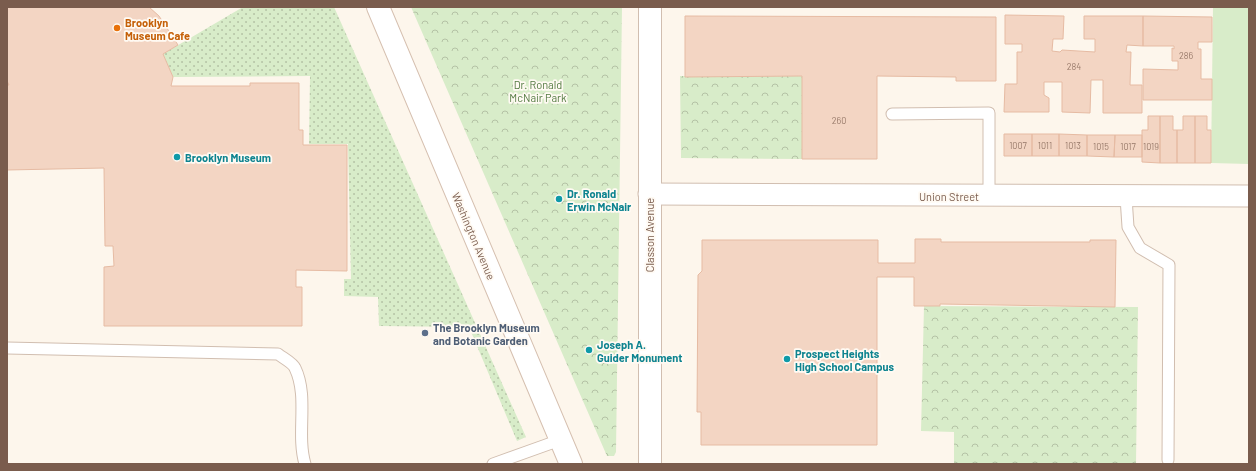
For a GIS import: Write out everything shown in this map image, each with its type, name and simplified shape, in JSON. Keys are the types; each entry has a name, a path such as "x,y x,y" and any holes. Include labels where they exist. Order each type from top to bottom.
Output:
{"main road":[{"name":"Washington Avenue","path":"378,7 571,464"},
{"name":"Classon Avenue","path":"650,7 650,464"}],"street":[{"name":"Union Street","path":"649,194 1126,197 1249,196"}],"lane":[{"path":"892,114 989,113 989,196"},
{"path":"1126,197 1128,228 1140,248 1169,265 1168,460"},
{"path":"7,348 278,354 295,366 301,387 301,450 305,464"},
{"path":"494,464 560,440"}],"green space":[{"path":"243,7 334,7 526,437 517,441 469,327 379,326 378,297 344,296 344,279 351,279 348,144 309,144 310,76 173,77 163,54"},
{"name":"Dr. Ronald McNair Park","path":"411,7 622,7 616,452 614,456 607,456"},
{"path":"1213,7 1249,7 1249,164 1211,163"},
{"path":"680,76 802,76 802,159 681,158"},
{"path":"924,306 1138,307 1136,464 954,464 954,432 921,431"}],"building":[{"name":"Brooklyn Museum","path":"7,7 149,7 159,16 178,45 163,54 173,77 171,86 250,86 250,83 299,83 299,130 303,130 303,145 347,145 347,271 296,270 296,287 302,287 302,326 104,326 104,267 114,266 113,246 105,246 104,168 7,170 7,85 9,85 7,81"},
{"path":"1005,15 1064,16 1063,39 1053,39 1052,51 1060,52 1062,50 1095,52 1095,39 1084,39 1084,16 1143,16 1143,46 1127,45 1126,52 1131,52 1130,85 1142,85 1142,113 1103,113 1103,80 1091,80 1090,113 1062,112 1062,82 1044,82 1044,95 1049,98 1049,112 1004,112 1005,84 1017,84 1017,52 1022,52 1022,44 1005,44"},
{"path":"685,16 996,17 996,81 956,81 956,77 877,76 877,159 802,159 802,76 685,77"},
{"path":"1143,16 1212,17 1212,42 1198,42 1198,49 1201,49 1201,79 1212,79 1212,100 1143,100 1143,69 1178,70 1178,61 1172,61 1172,48 1174,49 1174,46 1143,46"},
{"path":"1148,116 1160,116 1160,163 1142,162 1142,130 1148,130"},
{"path":"1160,116 1173,116 1173,130 1177,130 1177,163 1160,163"},
{"path":"1183,116 1195,116 1195,163 1177,163 1177,130 1183,130"},
{"path":"1195,116 1207,116 1207,130 1211,130 1211,163 1195,163"},
{"path":"1004,134 1032,134 1032,156 1004,156"},
{"path":"1032,134 1059,134 1059,156 1032,156"},
{"path":"1059,134 1087,135 1087,156 1059,156"},
{"path":"1087,135 1115,135 1114,157 1087,156"},
{"path":"1115,135 1142,135 1142,157 1114,157"},
{"name":"Prospect Heights High School Campus","path":"915,239 941,239 941,242 1090,242 1090,240 1116,240 1115,307 940,304 940,306 914,306 914,277 877,277 877,445 701,445 701,412 697,412 698,275 702,271 702,240 878,240 878,263 915,263"}],"place":[{"name":"Brooklyn Museum Cafe","path":"117,28"},
{"name":"Brooklyn Museum","path":"177,157"},
{"name":"Dr. Ronald Erwin McNair","path":"559,199"},
{"name":"The Brooklyn Museum and Botanic Garden","path":"425,333"},
{"name":"Joseph A. Guider Monument","path":"589,350"},
{"name":"Prospect Heights High School Campus","path":"787,359"}]}
